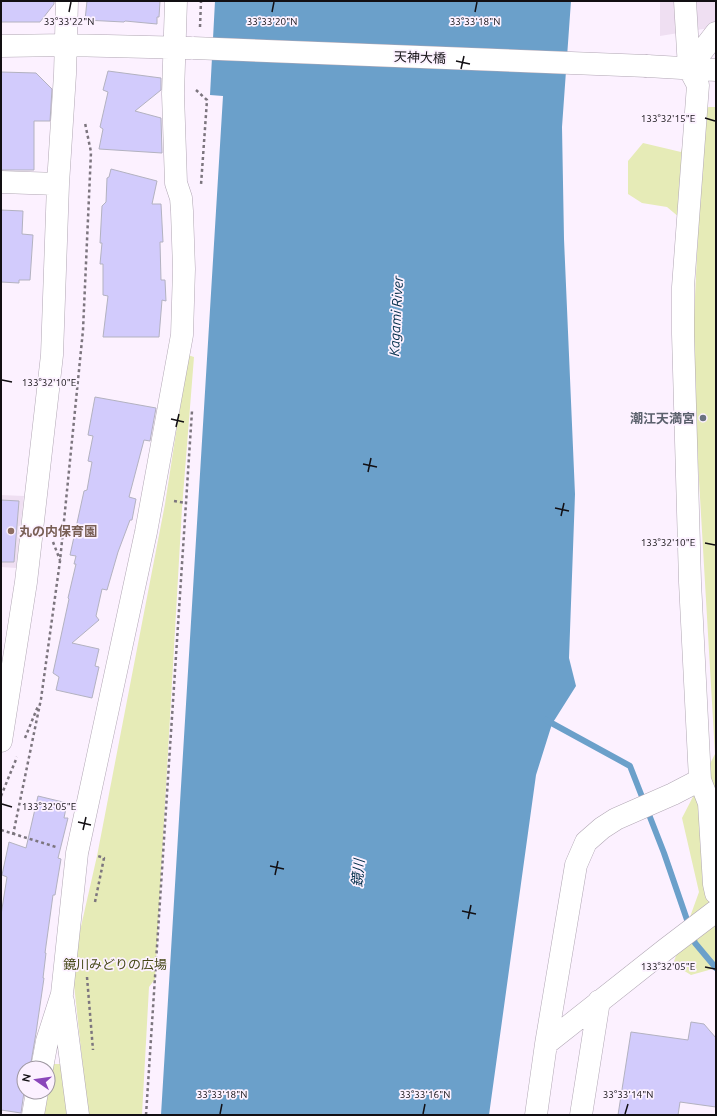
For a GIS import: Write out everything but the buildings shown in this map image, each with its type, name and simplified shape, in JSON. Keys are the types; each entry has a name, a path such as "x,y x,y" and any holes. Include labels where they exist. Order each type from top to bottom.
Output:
{"street":[{"path":"1,741 26,582 52,355 58,184 65,74 67,1"},
{"path":"43,1060 47,1041 62,994 77,853 146,532 182,335 184,269 182,211 181,198 176,183 173,94 184,48 176,1"},
{"path":"685,1 690,68 698,85 683,287 690,575 700,780 709,803 714,884 716,893"},
{"path":"690,68 716,33"},
{"name":"天神大橋","path":"1,46 66,45 184,48 716,70"},
{"path":"1,182 58,184"},
{"path":"536,1115 546,1044 576,865 586,842 602,828 616,819 673,794 700,780"},
{"path":"546,1044 599,1001 716,911"},
{"path":"62,994 78,1115"},
{"path":"581,1115 599,1001"},
{"path":"33,1115 36,1100"}],"path":[{"path":"201,190 207,100"},
{"path":"13,834 41,699 60,561 83,330 91,152 83,116"},
{"path":"146,1115 192,409"},
{"path":"1,830 77,853 104,858 95,902"},
{"path":"87,977 94,1054"}],"shaded area":[{"path":"660,1 716,1 716,30 703,29 660,36"},
{"name":"丸の内保育園","path":"1,495 24,496 16,568 1,567"}],"green space":[{"path":"709,107 716,107 716,968 691,975 673,964 699,892 682,818 715,754 692,360 698,233 667,207 642,203 628,194 628,161 643,143 681,152 691,112"},
{"name":"鏡川みどりの広場","path":"188,355 194,357 182,508 155,979 149,987 142,1115 88,1115 72,966 97,856 165,504"},
{"path":"56,1064 62,1064 69,1115 41,1115 43,1100 56,1100"}],"water":[{"path":"215,1 571,1 562,127 564,239 575,494 569,658 576,686 552,724 536,775 489,1115 161,1115 223,96 210,95"}],"waterway":[{"path":"546,720 630,766 664,853 695,943 716,968"}],"place":[{"name":"潮江天満宮","path":"703,418"},
{"name":"丸の内保育園","path":"11,531"}],"water label":[{"name":"Kagami River","path":"396,316"},
{"name":"鏡川","path":"358,873"}]}
